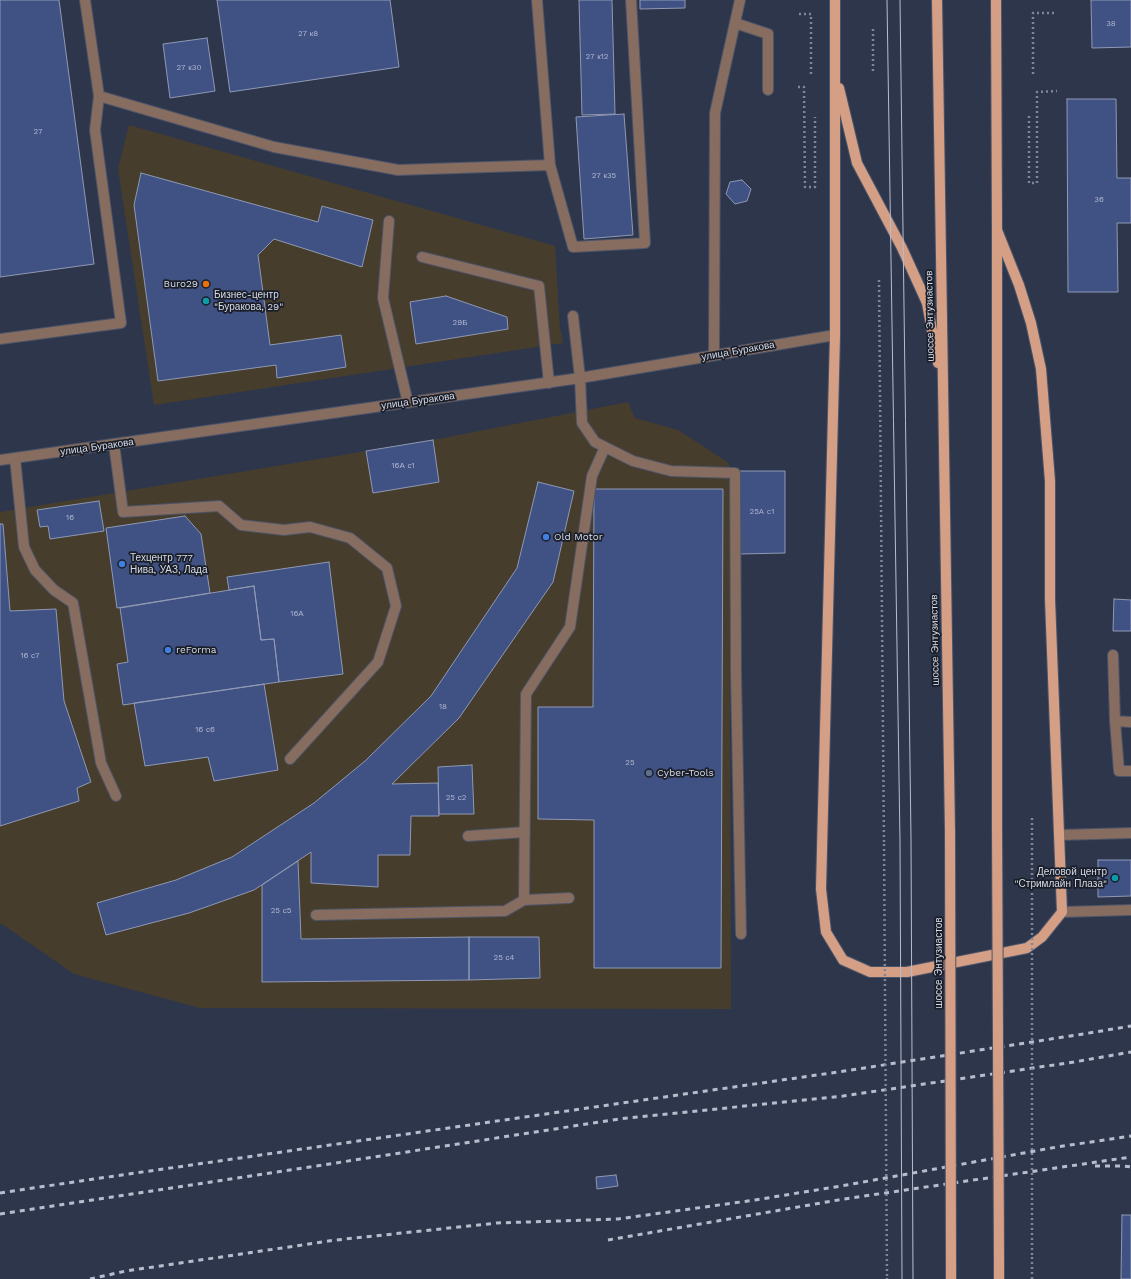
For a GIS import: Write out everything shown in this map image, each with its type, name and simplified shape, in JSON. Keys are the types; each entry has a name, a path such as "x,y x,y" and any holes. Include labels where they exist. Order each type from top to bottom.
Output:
{"main road":[{"path":"836,0 835,335 821,889 826,932 843,960 870,972 906,972 1027,948 1042,937 1062,912 1050,599 1050,481 1041,369 1031,324 1019,285 997,230"},
{"name":"шоссе Энтузиастов","path":"937,0 950,832 951,1279"},
{"path":"996,0 999,1279"},
{"path":"835,73 857,163 902,248 927,303 943,388"}],"street":[{"path":"0,339 121,323 95,130 99,96 85,0"},
{"path":"537,0 550,165 573,247 644,243 631,0"},
{"path":"714,355 715,113 740,0"},
{"path":"735,23 768,34 768,90"},
{"path":"99,96 274,147 398,170 550,165"},
{"path":"388,221 383,298 408,403"},
{"path":"422,257 539,286 549,383"},
{"path":"573,316 580,378 582,423 595,442 633,461 672,471 735,474 736,675 741,934"},
{"name":"улица Буракова","path":"0,460 549,383 835,335"},
{"path":"114,444 123,512 219,506 242,525 284,530 310,527 350,538 387,568 396,606 378,662 290,759"},
{"path":"524,900 526,694 570,627 592,476 605,447"},
{"path":"15,458 24,547 35,570 54,590 73,604 84,674 101,763 116,796"},
{"path":"1113,655 1115,721 1119,771 1131,771"},
{"path":"1115,721 1131,722"},
{"path":"468,836 525,832"},
{"path":"1059,835 1131,833"},
{"path":"316,915 505,911 524,900 569,898"},
{"path":"1062,912 1131,910"}],"path":[{"path":"1033,74 1033,13 1056,13"},
{"path":"799,14 811,14 811,76"},
{"path":"873,29 873,74"},
{"path":"798,87 804,87 805,187 815,187 815,117"},
{"path":"1029,116 1029,183 1037,183 1037,92 1057,91"},
{"path":"879,280 887,1279"},
{"path":"1032,818 1032,1279"}],"shaded area":[{"path":"129,125 555,246 560,328 563,343 154,405 118,169"},
{"path":"628,402 635,418 678,430 729,463 731,1009 200,1008 74,974 0,924 0,512 433,440"}],"building":[{"path":"0,0 59,0 94,264 0,277"},
{"path":"217,0 390,0 399,67 230,92"},
{"path":"579,0 612,0 615,114 582,115"},
{"path":"640,0 685,0 685,8 640,9"},
{"path":"1091,0 1131,0 1131,47 1092,48"},
{"path":"207,38 215,91 170,98 163,44"},
{"path":"1067,99 1116,99 1117,178 1131,178 1131,223 1117,223 1118,292 1068,292"},
{"path":"624,114 633,235 584,239 576,117"},
{"name":"Бизнес-центр \"Буракова, 29\"","path":"141,173 318,222 322,206 373,220 362,267 274,239 258,255 270,345 341,335 346,367 277,378 276,365 158,381 134,205"},
{"path":"742,180 751,189 747,201 735,204 726,194 730,182"},
{"path":"446,296 507,317 508,329 416,344 410,302"},
{"path":"433,440 439,482 373,493 366,451"},
{"path":"740,471 785,471 785,553 740,554"},
{"path":"538,482 574,491 553,582 459,718 392,784 438,783 439,816 411,816 410,855 378,855 378,887 311,883 311,852 254,890 189,913 106,935 97,903 176,880 232,857 314,803 365,761 431,696 517,568"},
{"path":"594,489 723,489 721,968 594,968 594,820 538,819 538,707 593,707"},
{"path":"99,501 104,531 50,539 48,526 40,527 37,510"},
{"path":"185,516 201,534 210,593 117,608 106,528"},
{"path":"0,524 3,524 10,611 56,609 64,701 91,782 77,788 79,801 0,826"},
{"path":"329,562 343,674 279,682 274,639 261,640 254,586 229,590 227,577"},
{"path":"254,586 261,640 274,639 279,682 123,705 117,664 128,662 120,608"},
{"path":"1114,599 1131,600 1131,631 1113,631"},
{"path":"264,684 278,770 214,781 208,757 145,766 134,703"},
{"path":"472,765 474,814 439,814 438,767"},
{"name":"Деловой центр \"Стримлайн Плаза\"","path":"1098,860 1131,860 1131,896 1098,897"},
{"path":"298,861 301,939 469,937 469,980 262,982 262,885"},
{"path":"469,937 539,937 540,978 469,980"},
{"path":"616,1175 618,1186 597,1189 596,1177"},
{"path":"1122,1215 1131,1215 1131,1279 1121,1279"}],"tram line":[{"path":"887,0 900,841 902,1279"},
{"path":"900,0 911,839 913,1279"}],"railway":[{"path":"0,1193 838,1072 1131,1026"},
{"path":"0,1214 619,1119 843,1096 1074,1062 1131,1052"},
{"path":"90,1279 126,1271 336,1240 497,1223 618,1219 755,1200 1057,1147 1131,1136"},
{"path":"608,1240 844,1199 1131,1157"},
{"path":"1095,1166 1131,1167"}],"place":[{"name":"Buro29","path":"206,284"},
{"name":"Бизнес-центр \"Буракова, 29\"","path":"206,301"},
{"name":"Old Motor","path":"546,537"},
{"name":"Техцентр 777 Нива, УАЗ, Лада","path":"122,564"},
{"name":"reForma","path":"168,650"},
{"name":"Cyber-Tools","path":"649,773"},
{"name":"Деловой центр \"Стримлайн Плаза\"","path":"1115,878"}]}
